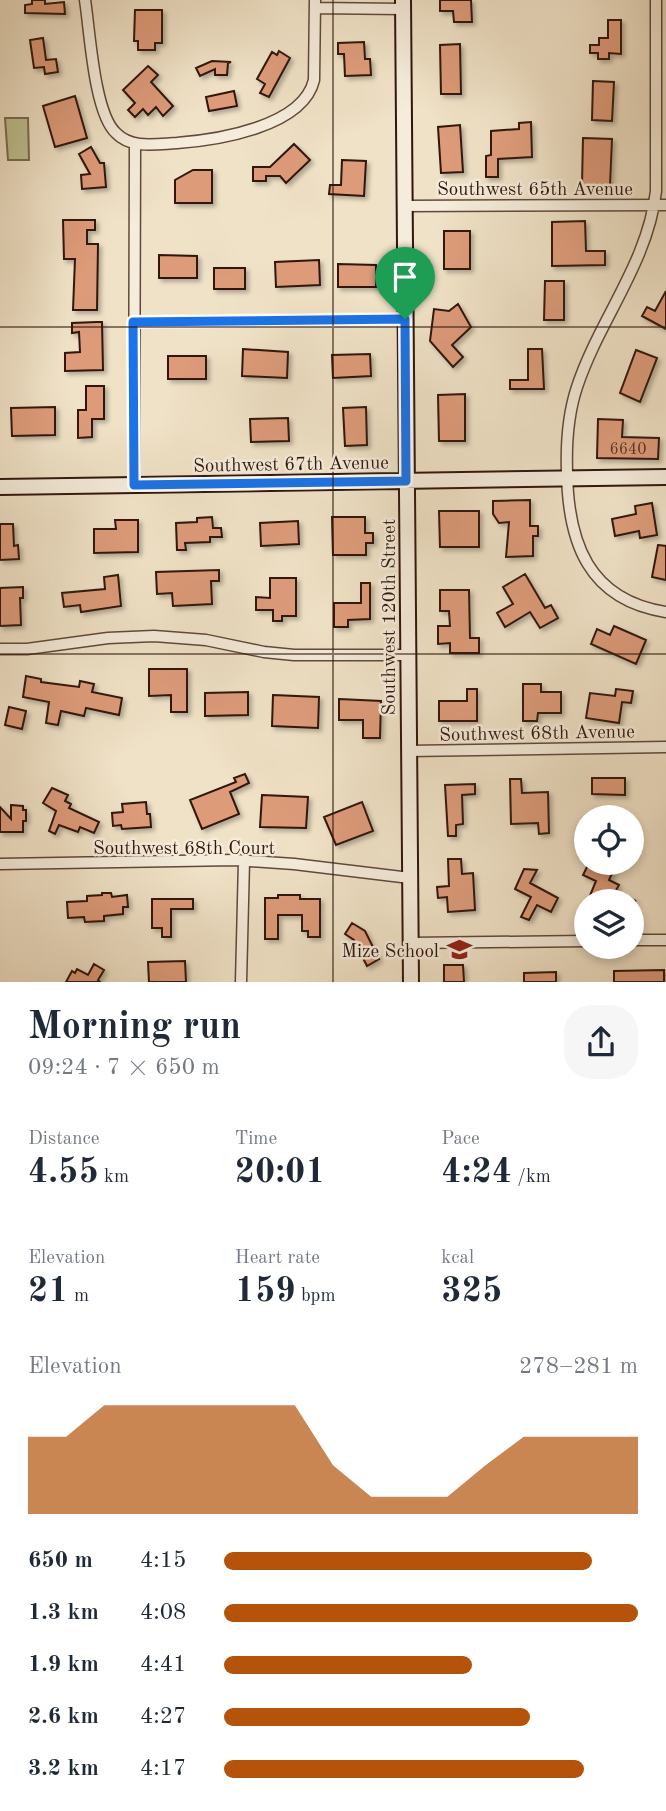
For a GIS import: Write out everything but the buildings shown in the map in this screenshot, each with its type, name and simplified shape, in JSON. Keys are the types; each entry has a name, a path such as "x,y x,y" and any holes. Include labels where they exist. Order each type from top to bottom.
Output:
{"street":[{"path":"85,0 105,117 117,135 135,144 216,140 265,125 296,106 311,90 314,80 315,4 403,4"},
{"path":"656,0 654,205 650,227 577,386 569,419 567,478 572,531 587,563 601,581 616,593 634,604 666,612"},
{"name":"Southwest 120th Street","path":"403,4 411,982"},
{"path":"134,485 135,144"},
{"name":"Southwest 65th Avenue","path":"404,206 666,205"},
{"path":"133,322 405,319"},
{"name":"Southwest 67th Avenue","path":"0,487 666,477"},
{"path":"0,649 27,649 108,638 154,636 206,640 284,654 408,655"},
{"name":"Southwest 68th Avenue","path":"408,751 666,747"},
{"path":"241,982 244,861"},
{"name":"Southwest 68th Court","path":"0,864 244,861 410,878"},
{"path":"644,940 666,940"},
{"path":"411,943 574,941"}],"green space":[{"path":"5,118 28,118 29,160 8,160"}],"place":[{"name":"Mize School","path":"459,950"}],"route":[{"path":"405,319 406,481 134,485 133,322 405,319"}]}
